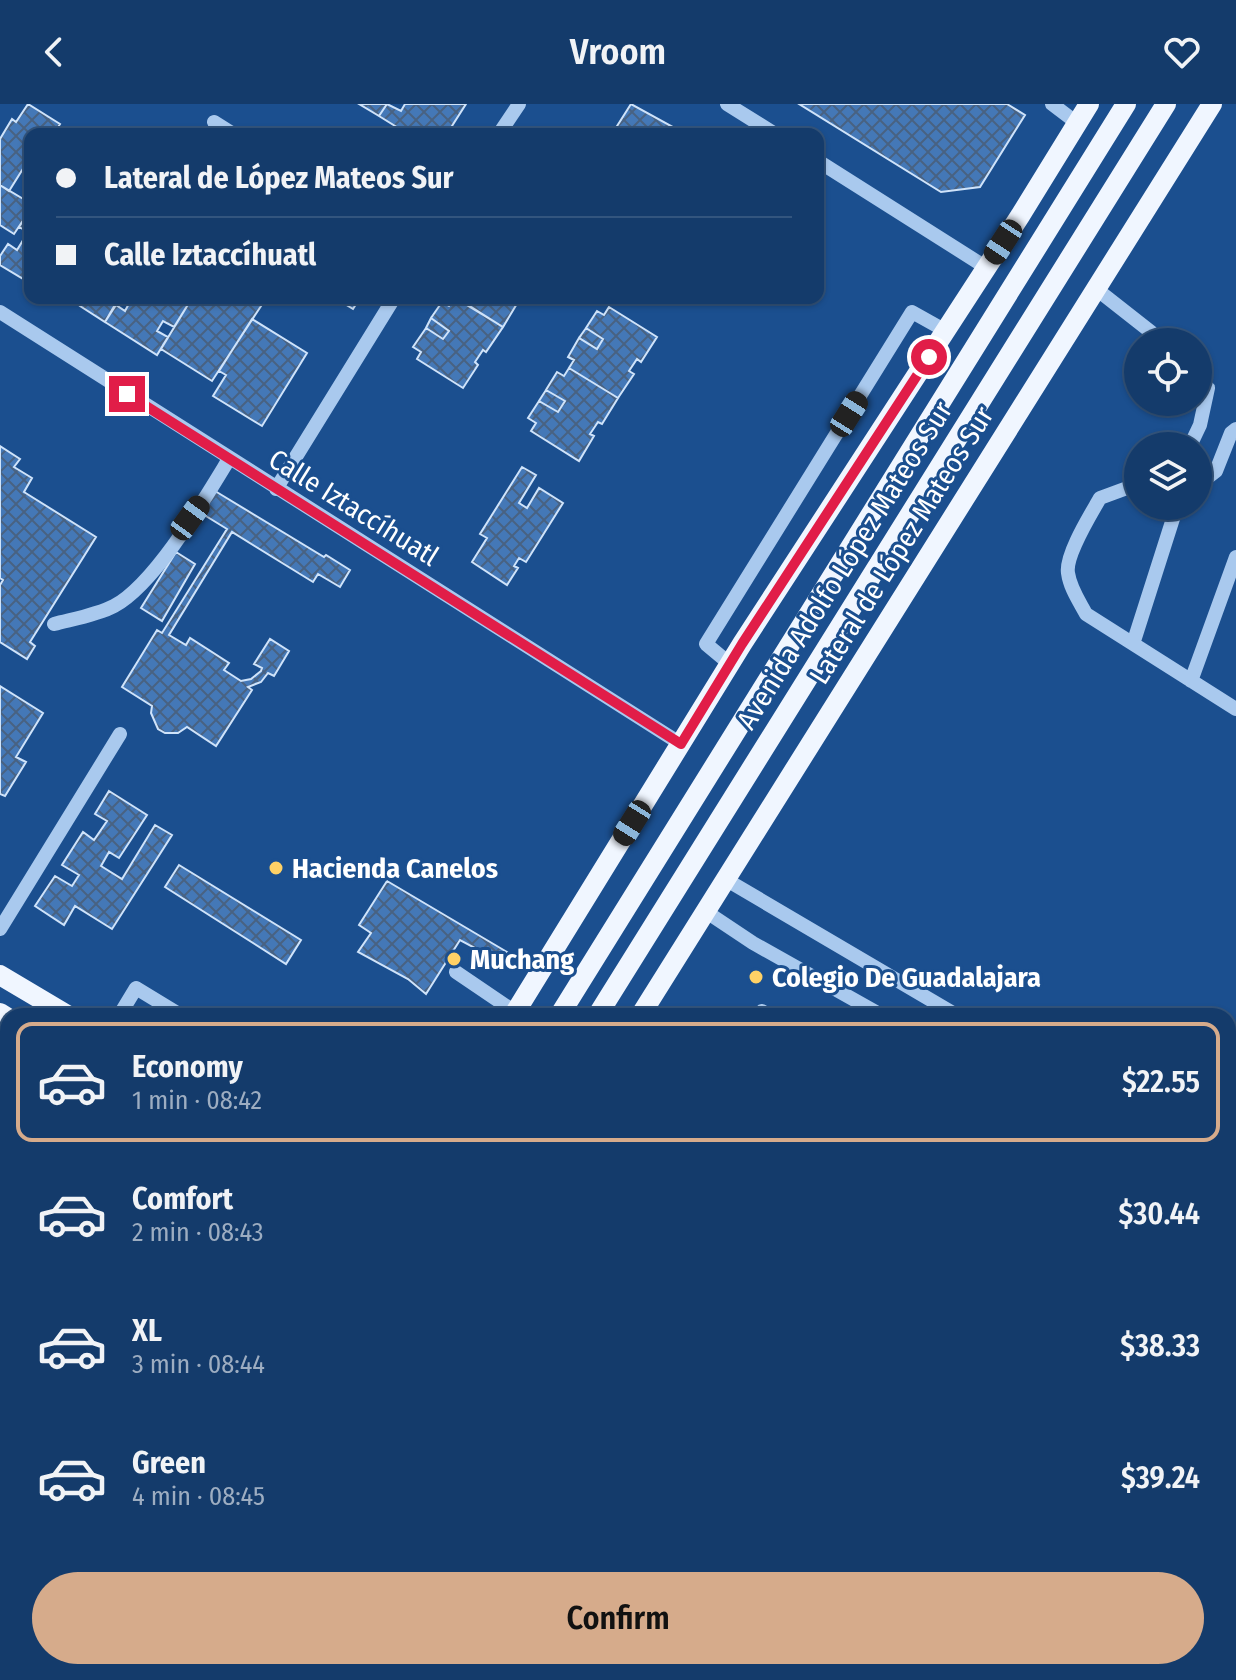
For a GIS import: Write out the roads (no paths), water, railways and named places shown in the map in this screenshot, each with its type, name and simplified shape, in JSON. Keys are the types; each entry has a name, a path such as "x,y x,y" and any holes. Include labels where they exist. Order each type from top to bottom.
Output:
{"main road":[{"path":"518,1008 730,664 987,268 1089,104"},
{"name":"Avenida Adolfo López Mateos Sur","path":"564,1008 1126,104"},
{"name":"Avenida Adolfo López Mateos Sur","path":"602,1008 1166,104"},
{"name":"Lateral de López Mateos Sur","path":"645,1008 1212,104"},
{"path":"0,975 56,1008"}],"street":[{"path":"503,128 519,104"},
{"path":"727,104 765,128"},
{"path":"1052,104 1077,123"},
{"path":"214,122 224,128"},
{"path":"824,165 987,268"},
{"path":"1095,288 1146,328"},
{"path":"276,489 390,304"},
{"name":"Calle Iztaccíhuatl","path":"0,312 681,744"},
{"path":"730,664 706,644 912,312 946,331"},
{"path":"1212,474 1231,433 1236,429"},
{"path":"54,624 113,607 144,584 229,459"},
{"path":"1124,489 1100,498 1082,530 1067,569 1072,588 1086,614 1236,709"},
{"path":"1133,644 1173,520"},
{"path":"1191,681 1236,557"},
{"path":"0,929 120,734"},
{"path":"725,879 944,1008"},
{"path":"705,911 753,943 869,1008"},
{"path":"456,972 506,1008"},
{"path":"124,1008 136,988 169,1008"}],"place":[{"name":"Hacienda Canelos","path":"276,868"},
{"name":"Muchang","path":"454,959"},
{"name":"Colegio De Guadalajara","path":"756,977"}]}
